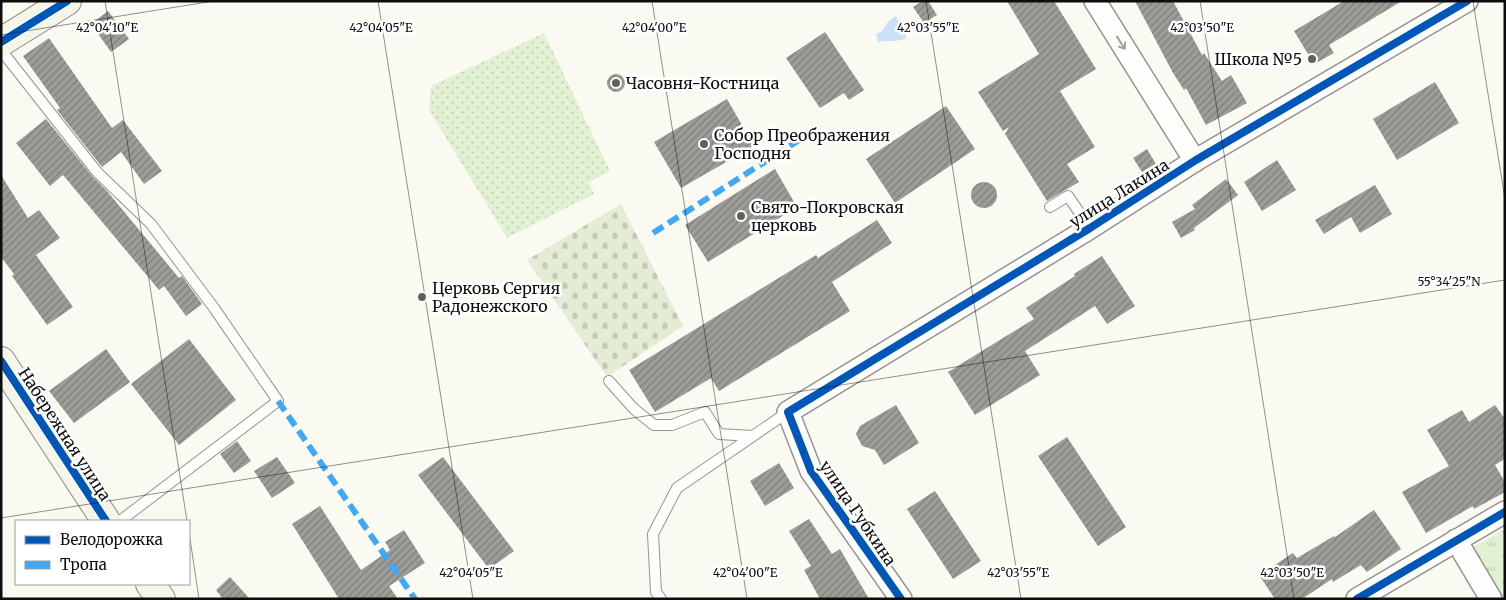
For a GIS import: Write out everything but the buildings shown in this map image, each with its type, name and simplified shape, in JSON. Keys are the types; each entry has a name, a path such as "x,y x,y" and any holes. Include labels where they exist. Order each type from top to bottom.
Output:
{"street":[{"path":"1,42 67,1"},
{"name":"улица Лакина","path":"1095,1 1195,161"},
{"name":"улица Лакина","path":"788,412 1090,228 1195,161 1467,1"},
{"name":"Набережная улица","path":"1,361 105,520"},
{"name":"улица Губкина","path":"788,412 811,470 900,599"},
{"path":"1358,599 1505,512"},
{"path":"1456,540 1491,599"},
{"path":"151,585 161,599"}],"lane":[{"path":"1,50 97,172 151,224 214,308 278,401 121,520"},
{"path":"1050,207 1068,196 1090,228"},
{"path":"609,381 634,409 654,425 672,425 705,412 719,434 754,436"},
{"path":"661,599 656,592 653,534 677,488 788,412"}],"green space":[{"path":"544,33 610,171 589,182 594,194 507,238 429,110 431,86"},
{"path":"621,204 683,326 607,377 527,260"},
{"path":"1505,529 1505,599 1500,599 1471,548"}],"water":[{"path":"895,16 907,32 905,39 878,42 876,34 881,32"}],"marked path":[{"path":"653,233 807,135"},
{"path":"278,401 415,599"}],"cycle path":[{"path":"1,42 67,1"},
{"path":"901,599 811,471 788,412 1090,228 1196,160 1467,1"},
{"path":"1,361 105,520"},
{"path":"1357,599 1505,512"}],"place":[{"name":"Школа №5","path":"1312,59"},
{"name":"Часовня-Костница","path":"616,83"},
{"name":"Собор Преображения Господня","path":"704,144"},
{"name":"Свято-Покровская церковь","path":"741,216"},
{"name":"Церковь Сергия Радонежского","path":"422,297"}]}
